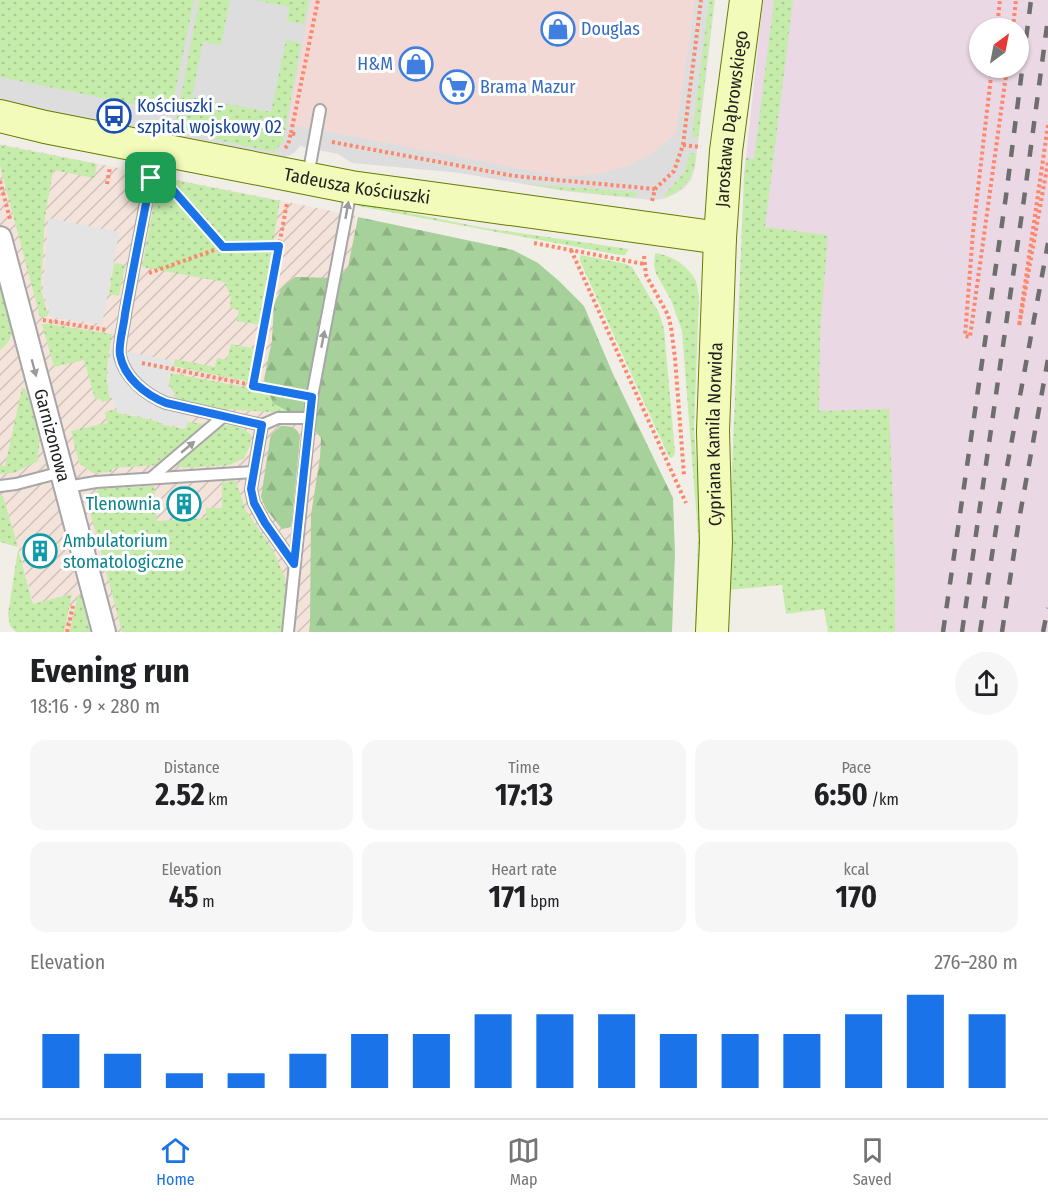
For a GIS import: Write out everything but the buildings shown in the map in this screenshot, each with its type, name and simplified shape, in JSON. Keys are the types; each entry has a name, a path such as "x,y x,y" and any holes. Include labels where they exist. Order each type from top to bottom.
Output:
{"street":[{"name":"Jarosława Dąbrowskiego","path":"720,238 726,152 746,0"},
{"name":"Tadeusza Kościuszki","path":"0,116 297,188 351,187 720,238"},
{"name":"Garnizonowa","path":"0,238 104,632"},
{"name":"Cypriana Kamila Norwida","path":"712,632 716,542 713,431 720,238"}],"lane":[{"path":"297,188 320,110"},
{"path":"151,176 119,353 131,378 148,394 166,403 262,425 278,418 309,418"},
{"path":"288,632 309,418 351,187"},
{"path":"151,479 224,416"},
{"path":"262,425 251,489 254,503 294,564"},
{"path":"0,486 64,479 96,482 254,472"}],"path":[{"path":"291,134 318,0"},
{"path":"685,481 671,327 668,315 646,276 644,252 653,194 655,189 674,171 684,145 701,0"},
{"path":"998,18 1000,0"},
{"path":"1013,18 1016,0"},
{"path":"991,78 967,291 965,336 970,337 1006,78"},
{"path":"1048,125 1019,326 1048,162"},
{"path":"107,184 111,161"},
{"path":"151,176 165,181 223,247"},
{"path":"253,386 279,246 297,188"},
{"path":"131,279 223,247 279,246"},
{"path":"570,250 687,504"},
{"path":"37,321 45,320 123,332"},
{"path":"121,359 312,397"},
{"path":"686,492 687,513"}],"shaded area":[{"path":"0,0 715,0 695,168 691,180 683,189 663,199 651,200 564,191 460,173 352,163 338,154 300,146 294,153 284,158 48,115 0,99"},
{"name":"Brama Mazur","path":"311,0 695,0 676,133 653,153 628,166 600,174 564,177 288,124"},
{"path":"763,0 1048,0 1048,632 829,632 744,176"},
{"path":"0,144 356,216 318,632 41,632 18,547 0,542"},
{"path":"48,218 119,232 102,324 50,317 43,290"},
{"path":"111,348 172,361 167,384 176,399 189,402 186,428 118,412 108,389"}],"green space":[{"path":"0,0 194,0 171,112 0,77"},
{"path":"199,0 230,0 221,45 203,42 192,97 271,112 286,40 301,43 283,142 274,152 213,139 175,127"},
{"path":"254,0 309,0 304,24 287,21 289,7"},
{"path":"709,0 714,0 698,138 692,137"},
{"path":"774,0 793,0 765,227 828,235 820,334 819,411 889,409 895,556 895,632 828,632 824,609 786,614 782,585 727,590 744,176 746,158 754,159"},
{"path":"0,145 97,164 94,178 53,170 45,217 41,289 48,316 40,317 0,166"},
{"path":"690,153 696,154 691,176 678,191 664,198 684,173"},
{"path":"159,177 280,201 259,325 237,321 239,310 230,308 231,296 224,282 142,267"},
{"path":"523,184 637,192 636,197"},
{"path":"359,203 485,228 629,249 625,255 620,255 358,206"},
{"path":"358,217 513,250 538,263 584,306 613,374 673,498 675,554 672,632 309,632 311,515 321,438 308,422 273,403 264,380 272,341 274,304 282,287 295,277 339,278 348,267"},
{"path":"655,253 673,259 684,266 696,281 699,296 694,429 702,537 699,632 695,632 698,535 682,331 671,300 656,274"},
{"path":"581,255 632,267 659,313 664,329 675,453 671,458 580,261"},
{"path":"114,263 125,266 119,296 109,294"},
{"path":"0,287 11,331 8,341 0,350"},
{"path":"42,324 112,334 107,375 111,400 102,402 100,398 95,399 84,360 54,367"},
{"path":"231,344 257,349 251,382 173,366 175,359 215,367 217,358 227,360"},
{"path":"171,373 291,396 288,413 222,409 176,398 169,383"},
{"path":"22,388 26,389 37,429 38,461 14,473 0,474 0,465 5,466"},
{"path":"116,409 118,413 186,429 187,422 207,424 159,465 113,468 111,472 93,473 79,463 71,431 107,423 105,412"},
{"path":"221,425 237,427 251,435 250,446 244,458 230,465 184,468 175,464"},
{"path":"281,426 293,428 300,437 292,522 291,527 282,529 266,509 261,497 271,435"},
{"path":"236,481 245,509 273,550 285,578 282,632 122,632 89,507 94,493 99,489 154,486 157,521 206,518 206,508 222,508 222,482"},
{"path":"0,496 3,496 18,547 0,542"},
{"path":"18,549 33,604 72,594 64,632 16,632 10,626 8,614"},
{"path":"81,595 90,632 69,632 78,596"}],"railway":[{"path":"943,632 1006,196 1031,0"},
{"path":"962,632 1048,18"},
{"path":"980,632 998,516 1048,243"},
{"path":"1002,632 1019,520 1048,359"},
{"path":"1043,632 1048,608"}],"place":[{"name":"Douglas","path":"558,29"},
{"name":"H&M","path":"416,64"},
{"name":"Brama Mazur","path":"457,87"},
{"name":"Kościuszki - szpital wojskowy 02","path":"114,116"},
{"name":"Tlenownia","path":"184,504"},
{"name":"Ambulatorium stomatologiczne","path":"40,551"}],"route":[{"path":"151,178 165,181 223,247 279,246 253,386 312,397 294,564 254,503 251,489 262,425 155,399 131,378 123,365 119,353 151,178"}]}
